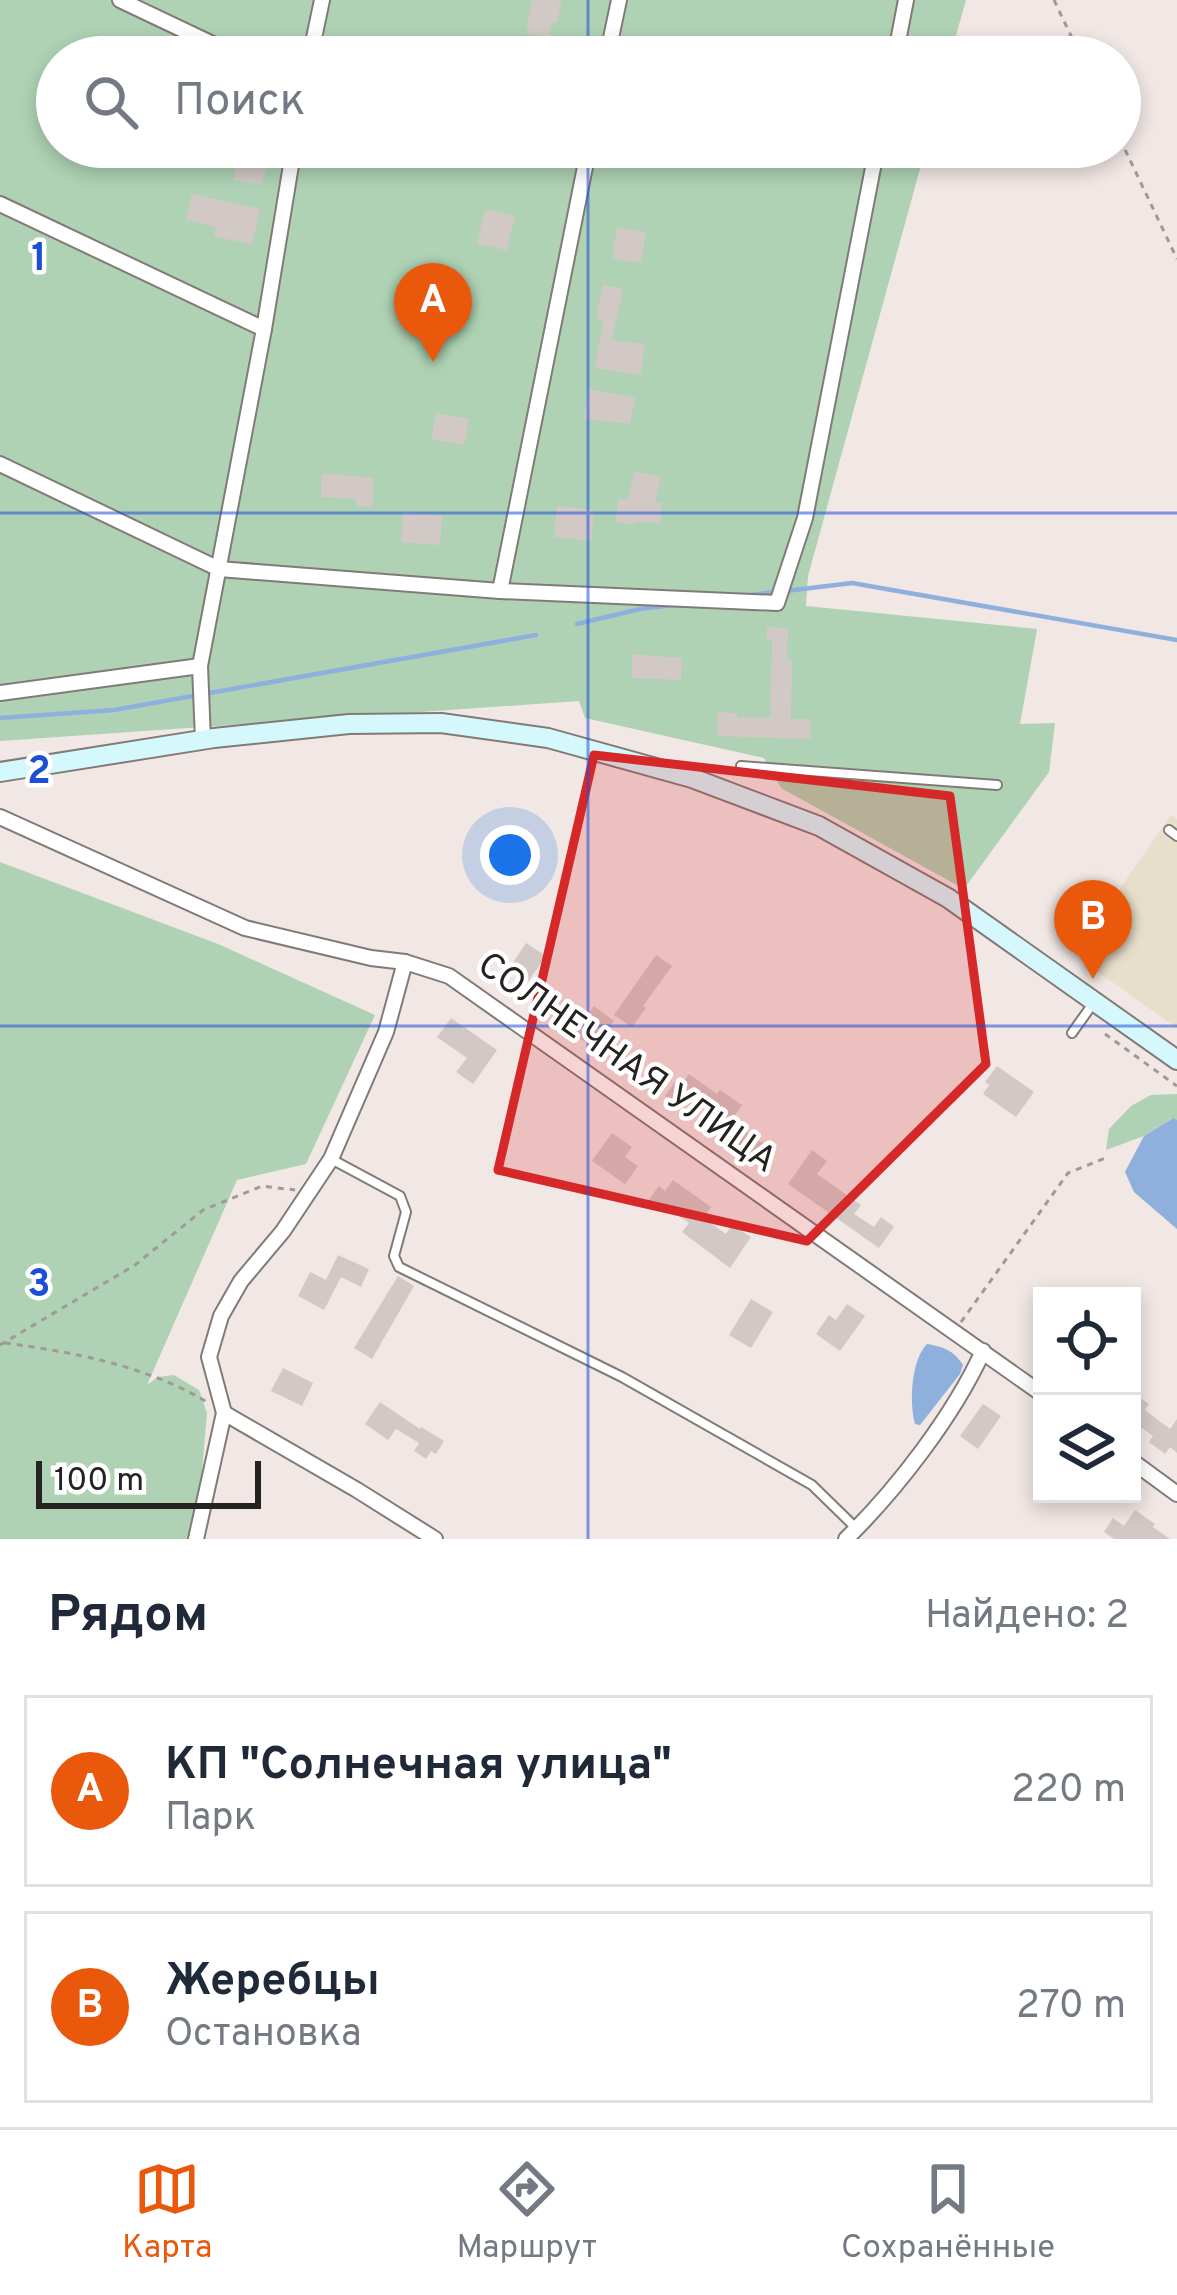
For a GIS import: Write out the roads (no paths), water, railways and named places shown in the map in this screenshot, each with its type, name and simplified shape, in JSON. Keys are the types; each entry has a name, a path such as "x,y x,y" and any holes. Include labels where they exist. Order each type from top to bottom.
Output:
{"main road":[{"path":"0,772 203,740 349,724 441,723 548,738 692,778 819,826 948,898 1177,1060"}],"street":[{"path":"120,0 196,36"},
{"path":"314,36 322,0"},
{"path":"612,36 619,0"},
{"path":"899,36 906,0"},
{"path":"203,740 200,666 291,168"},
{"path":"500,592 585,168"},
{"path":"0,464 219,569 500,592 776,603 805,518 873,168"},
{"path":"0,204 264,329"},
{"path":"0,693 200,666"},
{"name":"СОЛНЕЧНАЯ УЛИЦА","path":"0,818 245,928 449,976 1033,1387"},
{"path":"196,1539 224,1413 209,1357 221,1316 241,1281 283,1231 331,1159 386,1032 405,962"},
{"path":"849,1536 877,1509 966,1390 983,1351"},
{"path":"224,1413 435,1539"},
{"path":"1141,1468 1177,1494"}],"lane":[{"path":"741,766 997,785"},
{"path":"1072,1033 1094,1001"},
{"path":"331,1159 400,1196 406,1212 394,1256 399,1267 622,1377 812,1484 849,1536"}],"water":[{"path":"1177,1120 1177,1229 1134,1192 1125,1172 1144,1136"},
{"path":"927,1344 948,1350 963,1365 920,1425 913,1415 913,1382"}],"waterway":[{"path":"786,591 852,583 1177,640"},
{"path":"750,595 775,592"},
{"path":"577,624 674,605"},
{"path":"0,718 114,710 536,635"}],"place":[{"name":"КП \"Солнечная улица\"","path":"433,362"},
{"name":"Жеребцы","path":"1093,979"}]}
